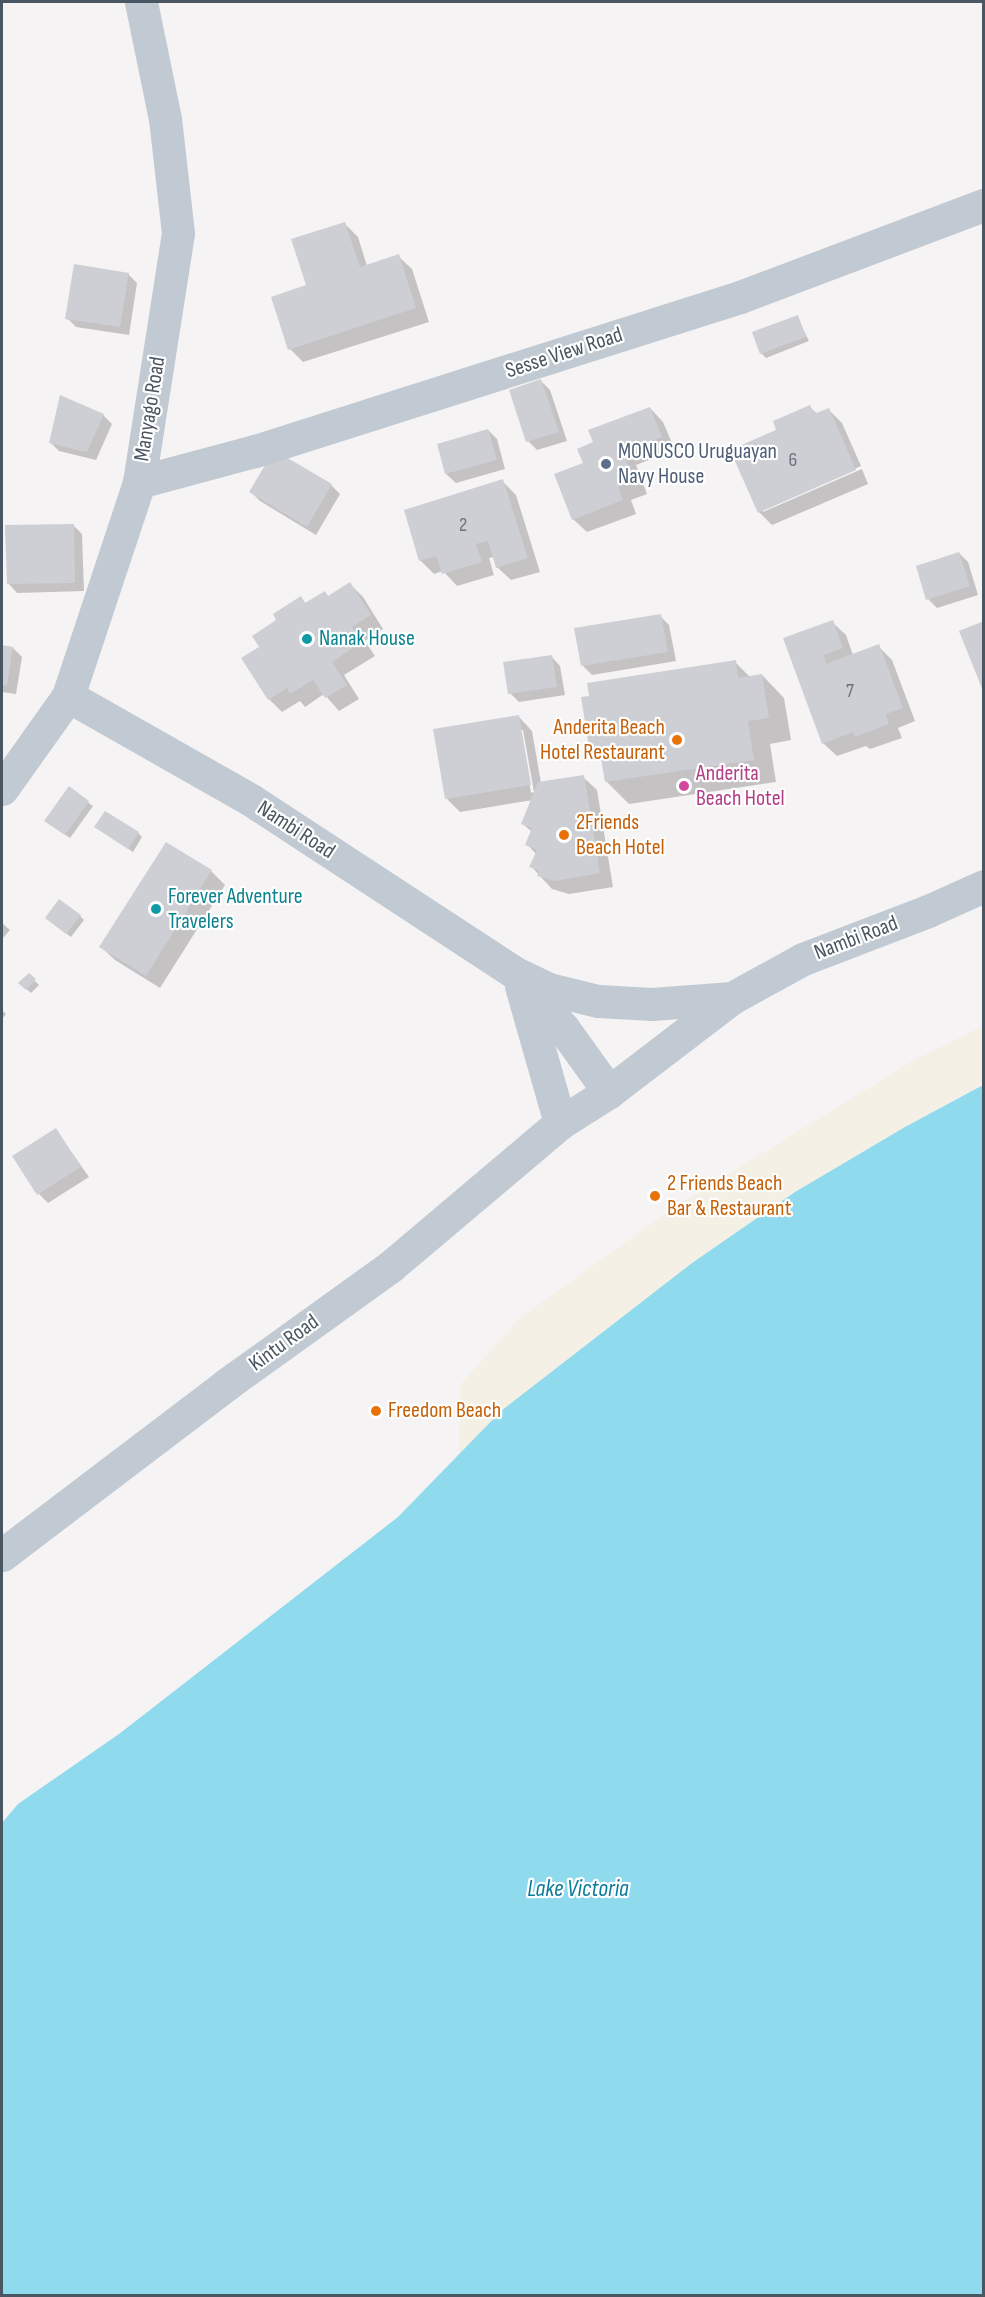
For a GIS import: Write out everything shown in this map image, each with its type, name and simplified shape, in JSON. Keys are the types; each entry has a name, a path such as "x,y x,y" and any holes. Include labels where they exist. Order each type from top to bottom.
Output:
{"street":[{"name":"Manyago Road","path":"2,789 68,696 139,482 178,233 165,119 141,2"},
{"name":"Sesse View Road","path":"139,482 266,448 740,297 984,206"},
{"name":"Nambi Road","path":"68,696 251,800 517,974 549,989 598,1000 652,1004 732,998"},
{"name":"Nambi Road","path":"560,1123 609,1092 732,998 803,959 928,911 984,886"},
{"name":"Nambi Road","path":"517,974 563,1028 609,1092"},
{"path":"517,974 560,1123"},
{"name":"Kintu Road","path":"2,1555 227,1384 391,1266 560,1123"}],"sand":[{"path":"983,1026 983,1084 795,1192 692,1263 501,1411 459,1454 460,1385 520,1318 672,1209 914,1060"}],"water":[{"name":"Lake Victoria","path":"983,1085 983,2295 2,2295 2,1823 18,1804 119,1734 398,1517 501,1411 692,1263 795,1192 905,1127"}],"building":[{"path":"345,222 360,267 399,254 416,308 288,350 271,297 306,285 291,239"},
{"path":"74,264 129,273 120,327 65,319"},
{"path":"798,315 806,337 760,354 752,332"},
{"path":"541,379 559,432 526,442 509,390"},
{"path":"60,395 104,414 87,452 49,443"},
{"path":"810,405 814,414 829,408 856,470 758,513 730,450 776,430 773,421"},
{"path":"650,407 662,437 623,452 634,481 618,487 623,500 572,520 554,474 583,463 577,449 593,442 588,430"},
{"path":"488,429 497,460 445,474 437,444"},
{"path":"274,450 332,484 307,527 249,492"},
{"path":"503,479 528,558 496,568 488,541 476,544 482,562 442,574 436,556 419,561 404,510"},
{"path":"74,524 75,583 7,584 5,525"},
{"path":"959,552 970,586 926,600 916,566"},
{"name":"Nanak House","path":"350,582 371,615 352,627 362,642 332,662 347,685 325,698 313,680 290,694 287,688 268,700 241,658 259,647 252,636 276,620 273,614 301,596 305,603 325,591 328,596"},
{"path":"661,614 668,652 581,666 574,628"},
{"path":"833,620 843,648 824,655 826,664 879,644 903,708 886,714 889,724 855,737 853,732 822,744 783,638"},
{"path":"984,621 984,691 983,691 959,631"},
{"path":"2,645 13,647 7,686 2,685"},
{"path":"552,655 557,687 508,694 503,662"},
{"path":"736,660 738,678 762,674 769,718 748,721 754,760 605,782 599,746 589,747 581,697 589,696 587,683"},
{"path":"519,715 531,785 445,799 433,729"},
{"path":"584,775 600,873 555,881 537,876 539,871 529,867 537,850 525,845 532,828 521,824 538,782"},
{"path":"69,786 89,801 65,835 44,821"},
{"path":"105,811 139,832 128,849 94,827"},
{"name":"Forever Adventure Travelers","path":"166,842 212,870 146,976 99,947"},
{"path":"59,899 81,915 66,934 45,918"},
{"path":"29,973 36,979 26,990 18,983"},
{"path":"56,1128 81,1167 37,1195 12,1156"}],"place":[{"name":"MONUSCO Uruguayan Navy House","path":"606,464"},
{"name":"Nanak House","path":"307,639"},
{"name":"Anderita Beach Hotel Restaurant","path":"677,740"},
{"name":"Anderita Beach Hotel","path":"684,786"},
{"name":"2Friends Beach Hotel","path":"564,835"},
{"name":"Forever Adventure Travelers","path":"156,909"},
{"name":"2 Friends Beach Bar & Restaurant","path":"655,1196"},
{"name":"Freedom Beach","path":"376,1411"}]}
